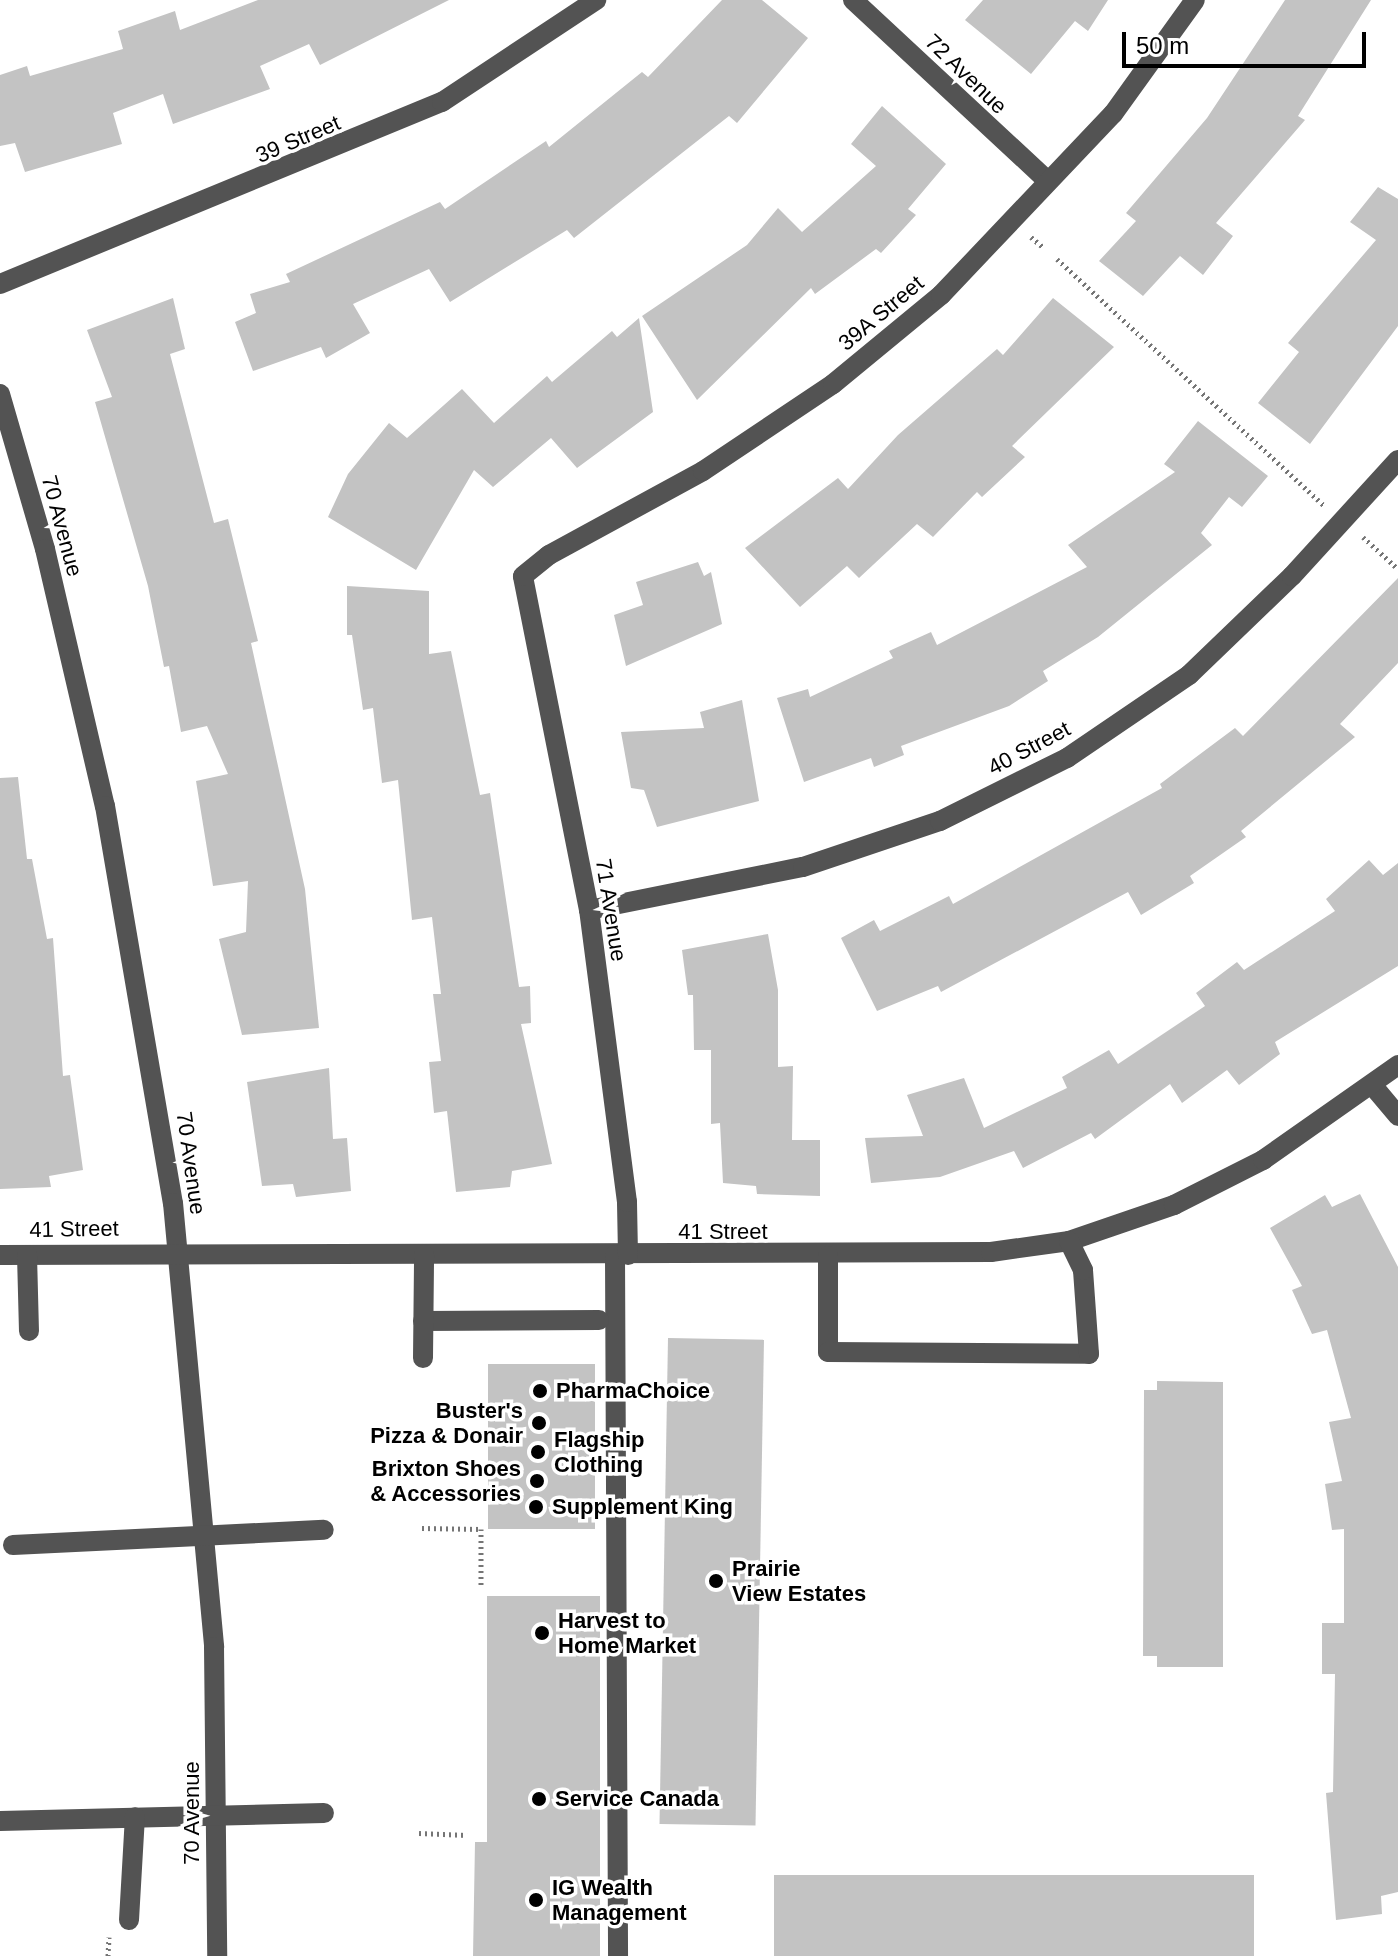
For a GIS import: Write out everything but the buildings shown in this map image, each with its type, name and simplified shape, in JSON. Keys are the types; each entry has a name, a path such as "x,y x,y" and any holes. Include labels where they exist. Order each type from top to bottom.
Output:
{"street":[{"name":"39 Street","path":"0,284 442,102 596,0"},
{"name":"72 Avenue","path":"853,0 1048,181"},
{"name":"39A Street","path":"523,576 549,555 703,471 833,384 941,295 1113,114 1195,0"},
{"name":"70 Avenue","path":"0,394 45,549 105,806 136,961 178,1253 207,1535 217,1815 217,1956"},
{"name":"40 Street","path":"589,910 803,867 940,821 1067,758 1189,675 1292,576 1398,460"},
{"name":"71 Avenue","path":"523,576 589,910 628,1211 622,1255 618,1956"},
{"name":"41 Street","path":"0,1255 828,1256 991,1252 1069,1241 1174,1205 1263,1160 1373,1086 1398,1065"},
{"path":"1373,1086 1398,1116"},
{"path":"828,1256 828,1352 1089,1354 1086,1285 1069,1241"},
{"path":"27,1255 29,1331"},
{"path":"423,1358 424,1255"},
{"path":"423,1321 599,1320"},
{"path":"13,1545 324,1530"},
{"path":"0,1821 324,1813"},
{"path":"129,1920 135,1817"}],"path":[{"path":"1057,259 1320,502"},
{"path":"1369,542 1398,569"},
{"path":"422,1528 481,1529 481,1586"},
{"path":"419,1833 467,1835"}],"place":[{"name":"PharmaChoice","path":"540,1391"},
{"name":"Buster's Pizza & Donair","path":"539,1423"},
{"name":"Flagship Clothing","path":"538,1452"},
{"name":"Brixton Shoes & Accessories","path":"537,1481"},
{"name":"Supplement King","path":"536,1507"},
{"name":"Prairie View Estates","path":"716,1581"},
{"name":"Harvest to Home Market","path":"542,1633"},
{"name":"Service Canada","path":"539,1799"},
{"name":"IG Wealth Management","path":"536,1900"}]}
